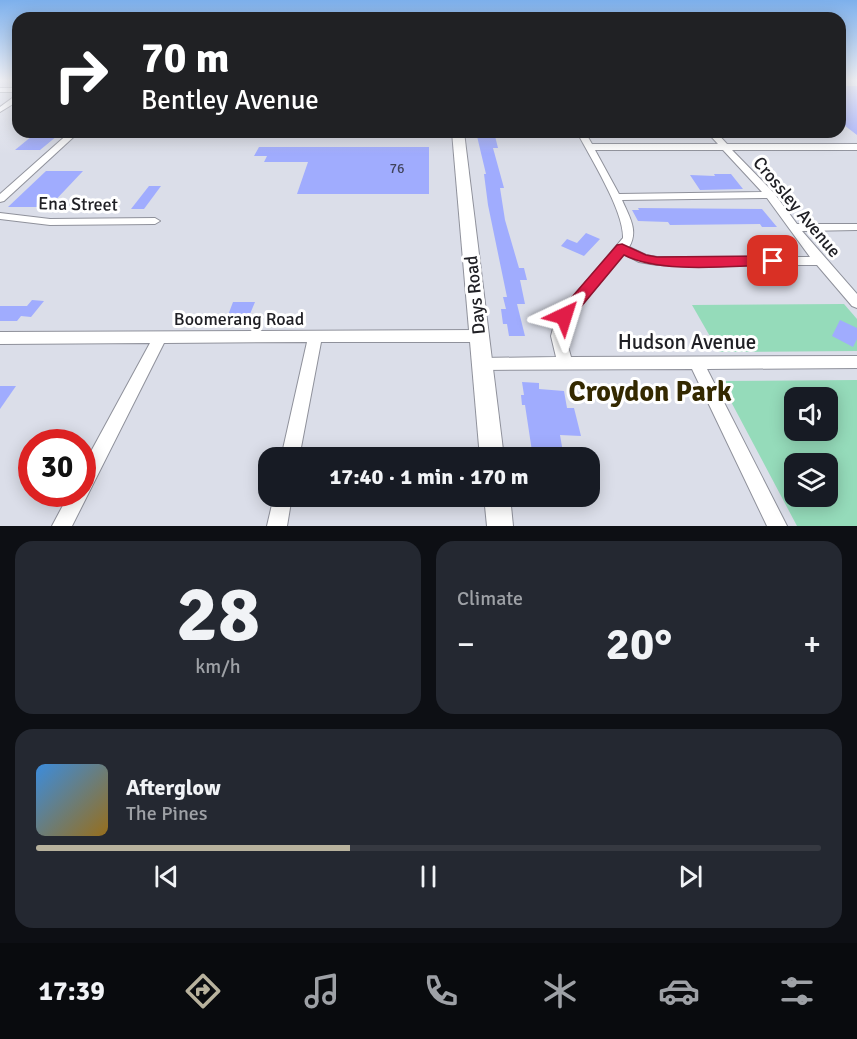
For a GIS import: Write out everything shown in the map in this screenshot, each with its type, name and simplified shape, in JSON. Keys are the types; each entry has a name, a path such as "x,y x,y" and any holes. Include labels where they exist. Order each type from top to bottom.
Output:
{"main road":[{"name":"Days Road","path":"459,138 491,447"},
{"path":"498,507 500,526"}],"street":[{"path":"0,198 68,138"},
{"path":"565,364 558,336 561,321 622,248 629,235 628,225 584,138"},
{"name":"Crossley Avenue","path":"717,138 770,195 820,261 857,303"},
{"path":"589,147 857,147"},
{"path":"615,197 770,195"},
{"name":"Ena Street","path":"0,216 50,222 155,221"},
{"path":"794,228 857,227"},
{"path":"622,248 643,259 657,261 820,261"},
{"path":"293,447 315,336"},
{"name":"Boomerang Road","path":"0,338 479,336"},
{"path":"96,460 160,337"},
{"name":"Hudson Avenue","path":"481,364 857,362"},
{"path":"697,364 777,526"},
{"path":"62,526 72,507"},
{"path":"277,526 281,507"}],"green space":[{"path":"844,304 857,319 857,351 719,352 692,305"},
{"path":"857,380 857,526 797,526 787,507 838,507 838,453 784,453 784,502 720,381"}],"building":[{"path":"846,105 857,105 857,135 846,127"},
{"path":"30,138 55,138 40,150 15,150"},
{"path":"477,138 496,138 498,148 493,148 504,188 500,188 505,220 519,268 524,268 527,280 520,280 525,304 517,304 525,336 509,336 507,324 503,324 501,309 506,309 503,297 507,297 488,205 484,174 486,174"},
{"path":"259,147 429,147 429,194 297,194 308,162 264,162 267,156 254,156"},
{"path":"46,171 83,171 49,207 8,207"},
{"path":"714,174 731,174 743,189 700,190 690,175 715,176"},
{"path":"149,186 161,186 144,209 131,209"},
{"path":"638,208 762,209 777,227 762,227 760,224 670,225 668,222 638,221 632,210 639,210"},
{"path":"586,233 600,239 584,256 561,246 567,239 577,243"},
{"path":"32,300 44,301 31,317 21,316 17,321 0,321 0,306 27,306"},
{"path":"233,302 255,302 250,314 241,314 239,318 227,318"},
{"path":"840,320 857,328 857,339 853,347 832,336"},
{"path":"522,382 539,383 539,389 564,391 567,408 574,408 581,436 560,435 562,447 531,447 525,405 522,405 521,395 524,395"},
{"path":"0,386 16,386 0,409"}],"district":[{"name":"Croydon Park","path":"650,391"}],"route":[{"path":"564,316 622,248 643,259 657,261 773,261"}]}
